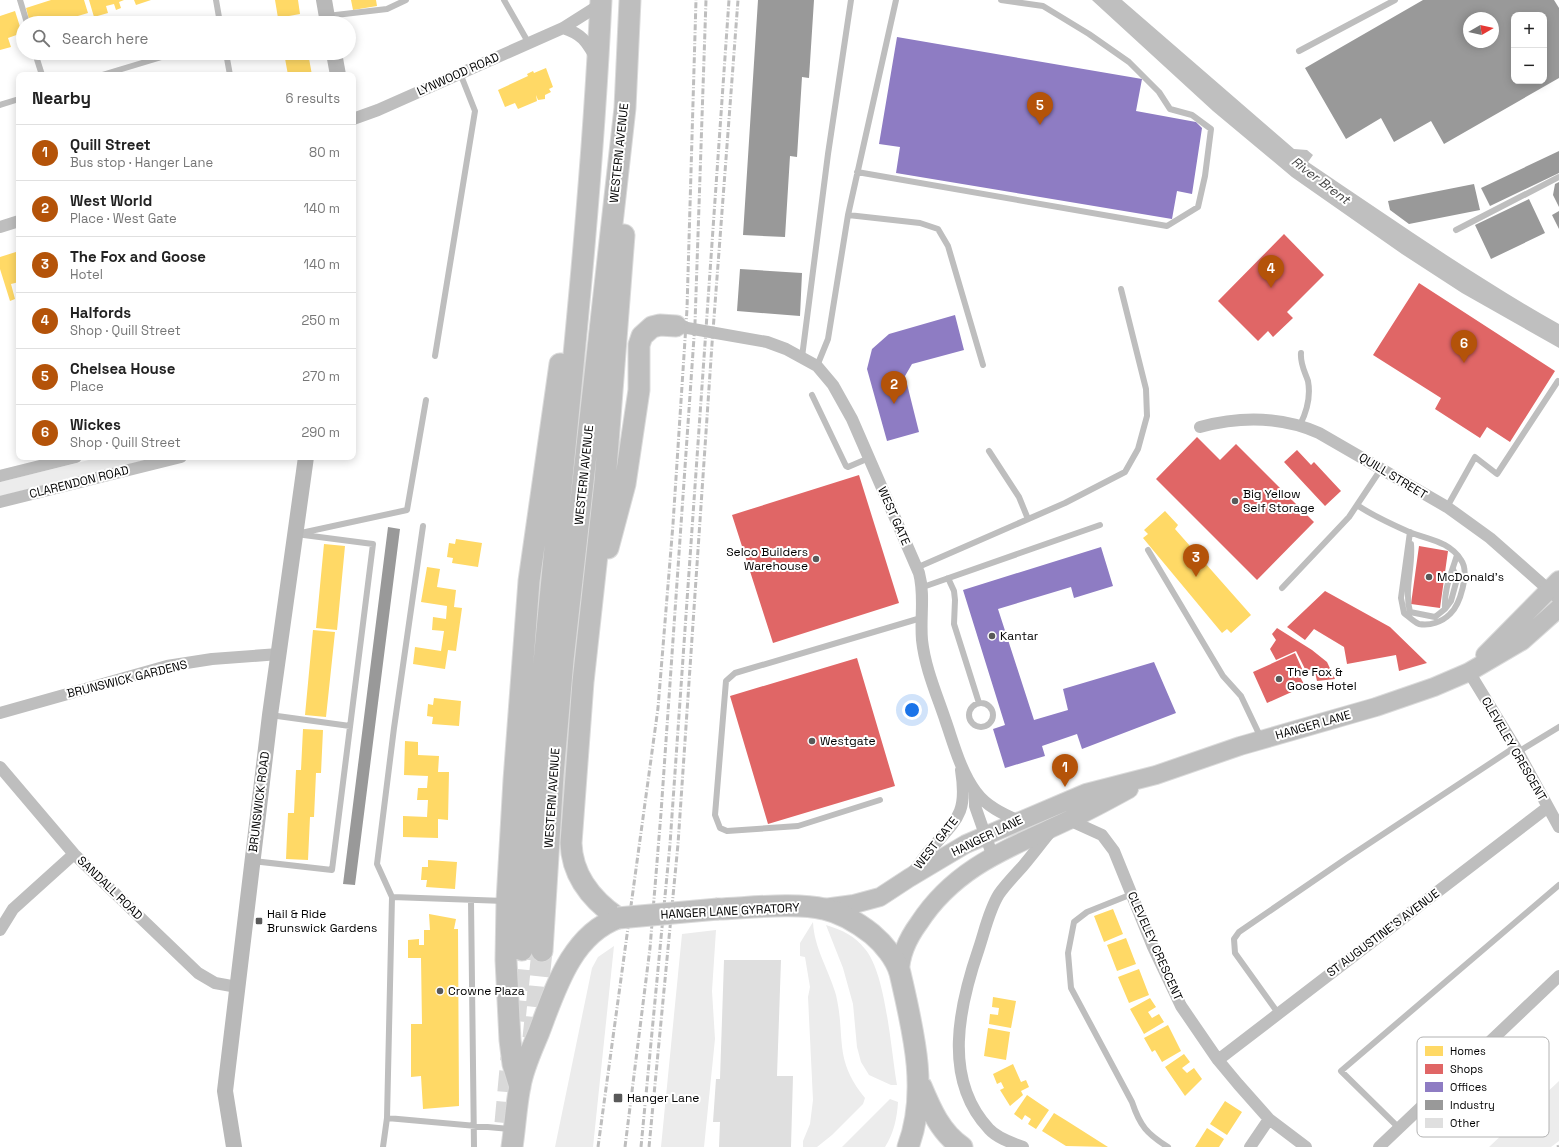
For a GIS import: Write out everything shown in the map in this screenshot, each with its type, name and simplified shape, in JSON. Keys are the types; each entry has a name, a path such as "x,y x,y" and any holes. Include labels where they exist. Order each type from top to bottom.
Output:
{"highway":[{"name":"WESTERN AVENUE","path":"601,2 588,216 542,673 527,862 532,950 553,775 563,660 625,108 630,0"},
{"path":"618,918 602,906 586,888 576,867 572,848 578,735 605,482 629,171 625,108"},
{"path":"520,1087 513,1064 510,1040 506,960 507,901 514,780 532,554 563,345 588,216"},
{"path":"590,614 625,484 639,390 639,345 642,336 652,327 660,325 676,326"},
{"name":"HANGER LANE GYRATORY","path":"513,1138 520,1087 544,1019 570,960 591,934 608,922 618,918 718,910 800,907 824,908 857,923 875,937 893,958 900,973 920,1084 917,1116 908,1147"},
{"path":"920,1084 940,1126 950,1138 962,1147"}],"main road":[{"name":"HANGER LANE","path":"1469,672 1556,590"},
{"name":"HANGER LANE","path":"824,908 854,904 880,897 908,878 985,835 1086,793 1156,775 1262,740 1376,707 1434,687 1469,672 1522,641 1559,608"},
{"name":"HANGER LANE","path":"900,973 903,952 910,936 934,901 960,876 993,857 1156,775"}],"street":[{"path":"324,0 327,16"},
{"name":"LYNWOOD ROAD","path":"356,118 378,110 528,42 563,28 601,2"},
{"path":"563,28 577,32 586,41 597,60"},
{"path":"335,60 337,72"},
{"path":"0,227 16,222"},
{"name":"WEST GATE","path":"676,326 767,342 802,357 817,366 833,385 852,419 916,568 922,587 922,638 927,668 959,760 975,792 992,807 1018,821"},
{"name":"QUILL STREET","path":"1200,427 1222,421 1255,419 1280,420 1300,425 1338,443 1447,507 1490,538 1556,590"},
{"name":"CLARENDON ROAD","path":"0,476 64,460"},
{"name":"CLARENDON ROAD","path":"0,502 169,460"},
{"name":"BRUNSWICK ROAD","path":"233,1147 225,1091 236,987 270,715 306,460"},
{"name":"BRUNSWICK GARDENS","path":"0,712 168,666 212,659 279,654"},
{"name":"CLEVELEY CRESCENT","path":"1469,672 1516,750 1559,827"},
{"name":"WEST GATE","path":"908,878 930,850 953,826 960,812 962,785 959,760"},
{"name":"SANDALL ROAD","path":"0,767 74,854 198,973 215,983 236,987"},
{"name":"WEST GATE","path":"975,792 975,806 993,857"},
{"name":"ST AUGUSTINE'S AVENUE","path":"1218,1060 1548,807"},
{"path":"1023,1147 1007,1141 989,1130 973,1107 964,1089 958,1066 958,1043 966,991 974,961 992,909 999,894 1062,823"},
{"name":"CLEVELEY CRESCENT","path":"1062,823 1102,834 1114,851 1153,947 1178,1001 1218,1060 1269,1119 1306,1147"},
{"path":"0,930 13,909 74,854"},
{"path":"1495,1037 1559,976"},
{"path":"1379,1147 1417,1112"},
{"path":"1250,1147 1269,1119"}],"lane":[{"path":"20,0 24,16"},
{"path":"216,0 219,16"},
{"path":"349,16 387,9 406,0"},
{"path":"504,0 528,42"},
{"path":"802,357 828,154 851,0"},
{"path":"817,366 828,339 848,215 896,0"},
{"path":"857,172 1166,226 1198,207 1205,176 1211,129 1192,115 1170,109 1159,92 1129,62 1089,34 1043,6 1001,0"},
{"path":"1299,51 1395,0"},
{"path":"37,60 41,72"},
{"path":"112,72 152,60"},
{"path":"227,60 229,72"},
{"path":"435,356 475,111 460,73"},
{"path":"0,105 16,100"},
{"path":"1456,230 1559,177"},
{"path":"848,215 920,223 938,229 948,246 983,365"},
{"path":"916,568 1098,488 1125,472 1138,449 1147,416 1146,389 1122,289"},
{"path":"1300,425 1308,404 1309,393 1308,380 1302,366 1301,354"},
{"path":"1447,507 1475,457 1497,474 1558,380"},
{"path":"812,395 846,466 848,467 869,458"},
{"path":"296,534 407,510 426,400"},
{"path":"989,451 1016,492 1028,519"},
{"path":"1282,588 1349,517 1381,469"},
{"path":"1357,505 1368,512 1410,532 1448,545 1462,561 1466,576 1460,594 1451,614 1436,623 1418,624 1404,613 1401,598 1410,532"},
{"path":"922,587 1100,525"},
{"path":"383,1147 386,1118 392,897 377,864 394,728 423,526"},
{"path":"1410,532 1412,559 1407,600 1410,612 1435,617 1445,609 1451,601 1458,579 1453,569 1457,555"},
{"path":"252,861 332,870 373,544 296,534"},
{"path":"1148,550 1223,676 1241,696 1262,740"},
{"path":"948,578 954,591 954,624 979,703"},
{"path":"880,800 798,826 727,831 720,828 715,815 726,681 735,673 921,618"},
{"path":"270,715 350,726"},
{"path":"1278,1013 1235,953 1234,939 1239,932 1347,858 1516,750 1559,727"},
{"path":"1400,1128 1341,1071 1559,885"},
{"path":"1132,894 1087,912 1074,922 1068,953 1071,988 1132,1102 1137,1118 1145,1130 1168,1147"},
{"path":"392,897 471,901 507,901"},
{"path":"471,901 474,1147"},
{"path":"386,1118 474,1125 513,1138"}],"shaded area":[{"path":"89,460 147,460 0,496 0,482"},
{"path":"813,922 816,941 836,995 844,1060 848,1072 865,1098 863,1104 832,1135 817,1147 803,1147 803,1141 810,1124 813,1100 808,997 810,987 805,957 800,956 800,943"},
{"path":"826,925 843,931 852,937 861,944 872,960 878,976 887,1013 897,1085 891,1085 869,1075 861,1062 857,1047 853,1004 843,968"},
{"path":"716,930 712,991 715,1039 704,1147 661,1147 682,934"},
{"path":"614,946 593,1147 555,1147 592,968 598,957"},
{"path":"1559,1081 1559,1141 1551,1147 1489,1147 1500,1137 1549,1137 1549,1090"},
{"path":"890,1099 898,1102 898,1108 893,1131 885,1147 842,1147"}],"water":[{"name":"River Brent","path":"1092,0 1122,0 1294,149 1307,150 1313,155 1308,162 1463,266 1559,324 1559,348 1462,293 1402,254 1292,177 1213,111"}],"building: Homes":[{"path":"51,0 84,0 88,13 78,16 28,16 26,8"},
{"path":"89,0 124,0 119,2 121,8 116,10 114,4 106,6 108,13 94,16"},
{"path":"134,0 151,0 136,5"},
{"path":"275,0 298,0 300,14 278,16"},
{"path":"351,0 376,0 377,6 353,10"},
{"path":"15,11 17,16 16,35 8,38 11,47 0,50 0,16"},
{"path":"285,60 309,60 311,72 287,72"},
{"path":"546,68 553,87 549,89 551,92 545,95 545,99 538,100 536,95 537,101 518,109 515,103 505,107 498,90 528,76 527,74 533,71 534,73"},
{"path":"16,252 16,283 11,284 15,299 10,301 0,269 0,257"},
{"path":"1165,511 1178,525 1175,529 1251,615 1231,633 1227,629 1222,633 1143,538 1148,534 1144,530"},
{"path":"456,539 482,543 478,567 452,563 453,558 447,557 449,543 455,544"},
{"path":"324,544 345,546 337,630 316,628"},
{"path":"427,567 440,569 437,587 456,590 454,607 462,608 456,651 448,650 445,669 413,664 415,647 441,651 444,631 432,630 433,617 446,619 447,606 421,602"},
{"path":"313,630 335,632 326,717 305,715"},
{"path":"434,698 461,701 459,726 432,724 433,717 427,716 428,704 433,705"},
{"path":"303,729 323,730 321,773 316,773 314,817 310,817 308,860 286,859 288,813 294,813 296,770 301,770"},
{"path":"405,741 418,742 418,755 439,756 438,772 449,772 448,820 438,819 438,838 403,837 403,816 427,817 428,800 417,800 418,788 427,788 428,776 404,775"},
{"path":"428,860 457,862 455,889 426,887 427,880 421,880 422,867 428,867"},
{"path":"1113,909 1123,934 1104,942 1094,916"},
{"name":"Crowne Plaza","path":"429,914 456,919 454,929 458,929 459,1106 423,1109 421,1076 411,1077 411,1024 422,1024 421,958 408,958 408,940 419,939 419,945 424,945 424,930 430,930"},
{"path":"1126,938 1136,964 1117,971 1107,945"},
{"path":"1139,969 1149,995 1129,1003 1118,977"},
{"path":"993,997 1016,1001 1011,1028 989,1024 990,1014 998,1015 999,1008 992,1007"},
{"path":"1150,998 1156,1007 1148,1012 1152,1018 1159,1014 1164,1022 1144,1034 1130,1009"},
{"path":"1168,1025 1181,1051 1162,1062 1155,1050 1152,1052 1144,1038"},
{"path":"988,1028 1010,1032 1006,1060 984,1056"},
{"path":"1184,1054 1190,1062 1182,1068 1187,1073 1194,1068 1202,1079 1185,1096 1165,1067"},
{"path":"1013,1064 1021,1082 1026,1080 1029,1087 1021,1091 1023,1095 1010,1106 1000,1090 1004,1088 1001,1082 997,1084 993,1074"},
{"path":"1027,1095 1049,1110 1036,1129 1028,1124 1031,1119 1025,1115 1022,1120 1014,1114"},
{"path":"1225,1101 1242,1112 1227,1135 1210,1124"},
{"path":"1054,1113 1108,1147 1066,1146 1042,1131"},
{"path":"1207,1128 1224,1139 1219,1147 1195,1147"}],"building: Shops":[{"path":"1284,234 1324,275 1287,312 1293,318 1273,337 1268,331 1258,341 1218,301"},
{"path":"1419,283 1555,371 1510,442 1487,427 1480,438 1435,409 1441,398 1373,355"},
{"name":"Big Yellow Self Storage","path":"1197,437 1220,460 1236,444 1314,522 1257,580 1156,479"},
{"path":"1297,450 1311,465 1314,462 1341,491 1325,506 1284,462"},
{"name":"Selco Builders Warehouse","path":"859,475 899,603 773,643 732,515"},
{"name":"McDonald's","path":"1419,546 1448,551 1440,608 1411,604"},
{"path":"1325,591 1390,627 1427,663 1399,671 1396,655 1347,664 1344,647 1314,629 1305,640 1287,627"},
{"path":"1277,628 1312,650 1327,662 1335,679 1317,681 1314,668 1306,671 1296,651 1276,660 1270,649 1276,640 1272,634"},
{"name":"The Fox & Goose Hotel","path":"1295,653 1303,671 1298,673 1305,686 1267,703 1253,672"},
{"name":"Westgate","path":"857,658 895,786 768,824 730,696"}],"building: Offices":[{"path":"897,37 1142,79 1136,111 1196,122 1202,128 1192,194 1177,191 1172,219 896,173 900,147 879,144"},
{"path":"955,315 964,350 912,364 905,376 919,432 887,441 867,369 872,349 889,334"},
{"name":"Kantar","path":"1101,547 1113,586 1074,598 1071,587 998,609 1034,720 1068,710 1063,689 1154,662 1176,713 1082,749 1077,734 1042,746 1045,756 1005,768 993,729 1005,725 963,590"}],"building: Industry":[{"path":"758,0 814,0 809,78 802,77 797,157 790,156 785,237 743,235"},
{"path":"1423,0 1554,0 1559,8 1559,78 1444,144 1431,121 1394,142 1381,118 1346,139 1305,68"},
{"path":"1559,151 1559,173 1490,206 1481,188"},
{"path":"1559,182 1559,207 1553,195 1555,184"},
{"path":"1474,184 1480,210 1409,224 1390,210 1388,201"},
{"path":"1529,199 1545,233 1491,259 1475,225"},
{"path":"1559,211 1559,229 1552,215"},
{"path":"740,269 802,273 800,316 737,311"},
{"path":"388,527 400,529 355,885 343,884"}],"building: Other":[{"path":"724,960 781,960 777,1076 793,1076 791,1147 719,1147 720,1122 713,1122 716,1079 720,1079"}],"tunnel":[{"path":"515,1021 522,950"},
{"path":"533,1038 542,951"},
{"path":"505,1123 511,1058"}],"railway":[{"path":"598,1147 658,708 673,524 687,309 696,0"},
{"path":"625,1147 650,948 661,813 695,323 706,0"},
{"path":"641,1147 670,844 729,0"},
{"path":"649,1147 678,844 712,344 738,0"}],"place":[{"name":"Chelsea House","path":"1040,125"},
{"name":"Halfords","path":"1271,288"},
{"name":"Wickes","path":"1464,363"},
{"name":"West World","path":"894,404"},
{"name":"Big Yellow Self Storage","path":"1235,501"},
{"name":"Selco Builders Warehouse","path":"816,559"},
{"name":"The Fox and Goose","path":"1196,577"},
{"name":"McDonald's","path":"1429,577"},
{"name":"Kantar","path":"992,636"},
{"name":"The Fox & Goose Hotel","path":"1279,679"},
{"name":"Westgate","path":"812,741"},
{"name":"Quill Street","path":"1065,787"},
{"name":"Hail & Ride Brunswick Gardens","path":"259,921"},
{"name":"Crowne Plaza","path":"440,991"},
{"name":"Hanger Lane","path":"618,1098"}]}
